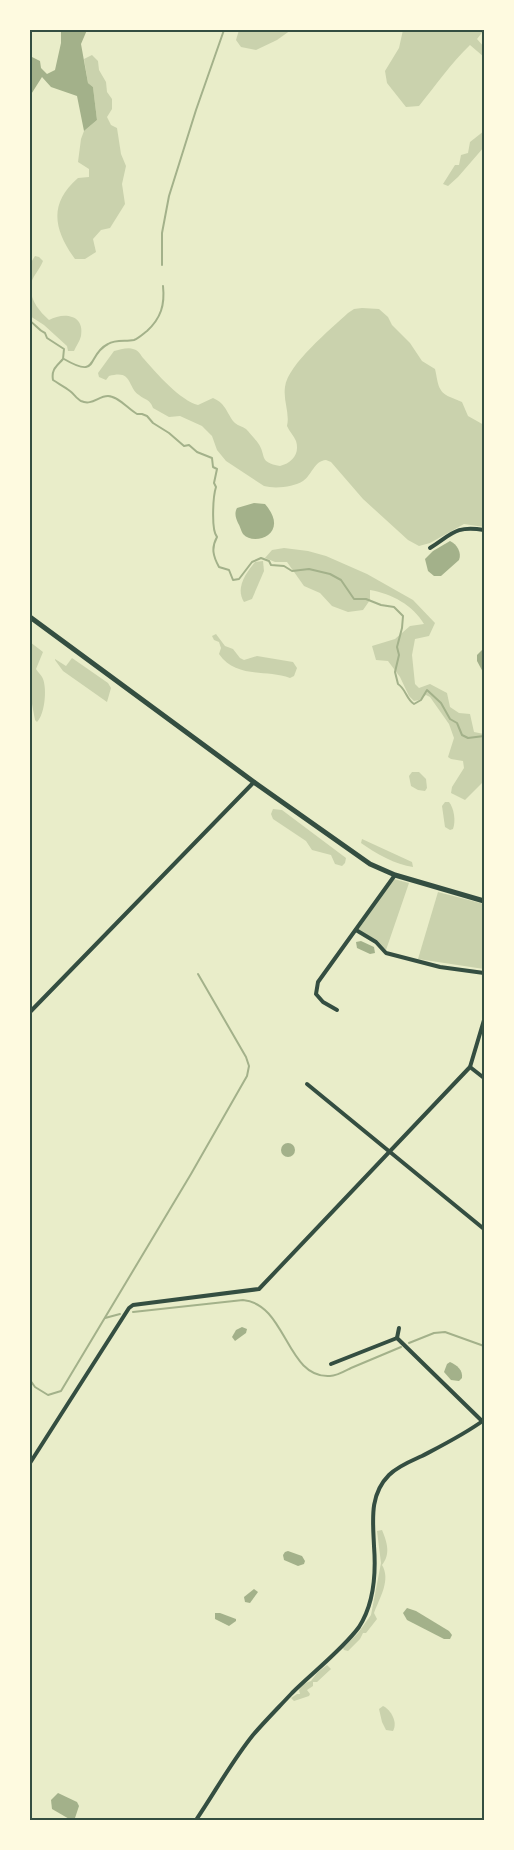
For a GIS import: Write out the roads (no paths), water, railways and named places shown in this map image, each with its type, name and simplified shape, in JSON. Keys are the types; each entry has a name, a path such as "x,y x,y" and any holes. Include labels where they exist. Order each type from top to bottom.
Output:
{"main road":[{"path":"30,617 354,854 370,864 395,875 484,901"}],"street":[{"path":"430,548 461,528 469,527 484,530"},
{"path":"30,1012 254,782"},
{"path":"337,1010 323,1002 316,994 318,982 395,875"},
{"path":"356,930 376,942 386,953 440,967 484,973"},
{"path":"30,1463 129,1308 134,1305 258,1289 470,1067 484,1020"},
{"path":"470,1067 484,1078"},
{"path":"307,1084 484,1229"},
{"path":"396,1338 399,1328"},
{"path":"331,1364 396,1338"},
{"path":"196,1820 253,1735 358,1627 366,1614 374,1577 372,1509 385,1480 405,1464 465,1433 483,1421 396,1338"}],"waterway":[{"path":"162,265 162,233 169,196 224,30"},
{"path":"64,359 75,365 88,366 101,349 108,344 134,340 141,336 159,316 163,305 163,286"},
{"path":"30,321 45,333 47,338 64,349 63,359 54,370 53,380 85,402 92,402 104,396 115,398 137,414 147,416 153,423 169,433 184,446 189,445 197,452 212,458 213,467 217,469 214,483 216,487 213,513 217,537 214,545 215,559 219,567 229,570 233,580 239,579 252,562 261,558 269,561 271,565 284,566 292,571 309,569 330,574 341,580 354,599 366,599 381,605 394,607 403,616 397,647 399,655 395,672 398,684 414,704 421,700 427,690 441,703 450,719 457,723 462,735 468,738 484,736"},
{"path":"30,1380 35,1387 48,1395 61,1391 191,1174 247,1076 249,1066 246,1057 198,974"},
{"path":"133,1312 243,1300 258,1305 269,1314 304,1366 315,1374 330,1376 401,1347"},
{"path":"105,1318 120,1314"},
{"path":"409,1343 434,1333 445,1332 484,1346"}]}
